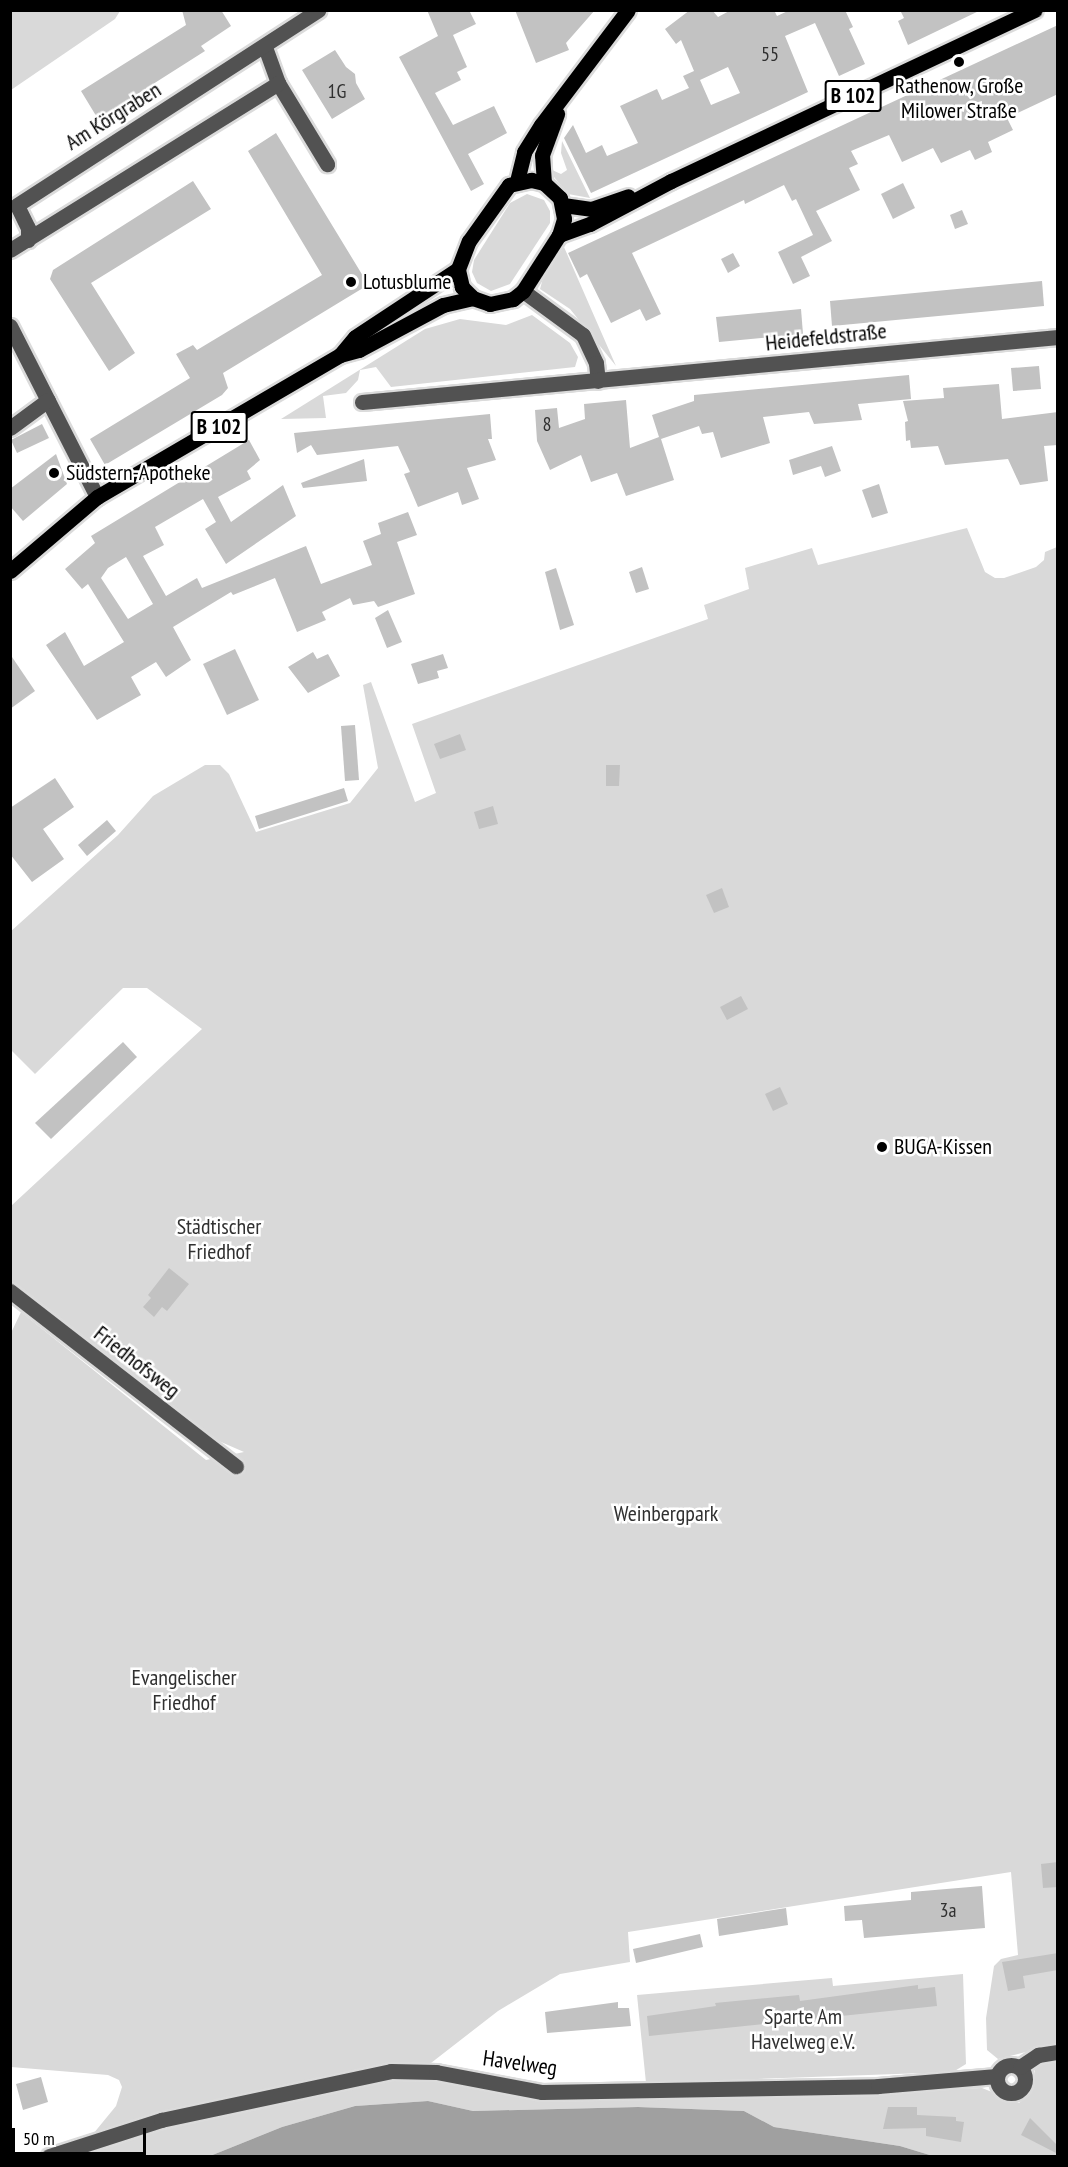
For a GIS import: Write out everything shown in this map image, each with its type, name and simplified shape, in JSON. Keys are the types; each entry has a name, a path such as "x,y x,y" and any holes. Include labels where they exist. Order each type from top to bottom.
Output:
{"main road":[{"path":"517,181 524,152 627,10"},
{"name":"B 102","path":"559,235 590,224 670,181 1035,10"},
{"path":"523,291 559,235 564,219 563,205 544,183 542,155 563,98"},
{"path":"473,298 462,287 458,269 460,256 500,193 517,181 544,183"},
{"name":"B 102","path":"563,205 591,209 670,181"},
{"name":"B 102","path":"340,355 355,337 458,269"},
{"name":"B 102","path":"10,571 97,497 340,355 359,350 443,305 473,298 490,304 502,303 523,291"}],"street":[{"name":"Am Körgraben","path":"28,240 28,228 17,205 319,10"},
{"path":"265,47 278,83 327,164"},
{"path":"10,250 278,83"},
{"path":"523,291 583,335 596,363 598,381"},
{"path":"10,326 97,497"},
{"name":"Heidefeldstraße","path":"362,402 1058,337"},
{"path":"10,428 48,400"},
{"name":"Friedhofsweg","path":"10,1291 236,1466"},
{"name":"Havelweg","path":"49,2157 161,2120 391,2071 436,2073 542,2092 879,2086 997,2076 1006,2065 1020,2067 1038,2055 1058,2052"},
{"path":"997,2076 1002,2090 1016,2092 1025,2082 1020,2067"}],"green space":[{"path":"11,10 120,11 115,19 11,90"},
{"path":"562,141 590,198 568,194 554,177 552,170 561,174 567,170 561,153"},
{"path":"527,194 544,200 550,211 550,223 510,284 491,291 477,283 472,272 474,260 510,203"},
{"path":"564,247 616,366 570,309 540,289 545,271"},
{"path":"532,315 570,343 578,357 575,367 391,387 376,367 360,370 358,380 346,393 323,396 326,418 281,419 425,329 460,319 506,325"},
{"path":"967,528 985,572 995,578 1004,578 1036,567 1044,560 1045,552 1057,547 1057,2044 998,2059 987,2050 986,2018 994,1966 1001,1959 1018,1955 1011,1872 628,1932 630,1962 560,1974 498,2011 431,2063 435,2079 550,2101 982,2088 1019,2103 1033,2089 1035,2066 1057,2058 1057,2156 933,2156 900,2146 774,2127 744,2111 638,2107 473,2111 428,2101 355,2106 282,2127 210,2156 75,2156 116,2106 122,2087 119,2080 108,2075 11,2067 10,1335 21,1312 206,1460 244,1452 205,1435 11,1284 11,1206 202,1029 147,988 123,988 35,1074 11,1050 10,932 118,835 153,796 205,765 220,765 229,774 256,832 350,803 378,768 363,685 371,682 415,802 436,793 412,724 708,619 704,605 749,589 745,568 812,548 818,565"},
{"name":"Sparte Am Havelweg e.V.","path":"963,1974 966,2064 953,2072 646,2083 637,1995 832,1978 833,1986"}],"shaded area":[{"path":"428,2101 473,2111 638,2107 744,2111 774,2127 900,2146 933,2156 210,2156 282,2127 355,2106"}],"building":[{"path":"182,10 221,10 231,26 201,46 205,51 98,119 81,91 186,25"},
{"path":"427,10 469,10 476,24 453,35 467,67 457,72 461,80 435,93 453,125 494,106 507,133 468,154 484,184 471,191 399,57 438,36"},
{"path":"515,10 595,10 566,43 569,50 536,63"},
{"path":"690,10 712,10 718,17 731,10 774,10 777,16 790,10 845,10 853,27 849,29 865,64 839,76 815,23 785,36 808,92 591,193 564,138 573,125 586,153 602,145 607,156 638,143 620,106 657,89 662,100 689,88 683,76 694,71 681,40 676,44 665,29","holes":["728,67 740,93 711,105 700,80"]},
{"path":"900,10 981,10 908,45 898,21 904,18"},
{"path":"1058,25 1058,94 1007,118 1013,130 988,142 992,152 975,160 970,150 941,163 933,148 902,162 889,135 851,151 858,164 849,168 860,190 816,211 832,241 801,257 810,276 793,284 778,252 813,235 796,199 792,201 784,185 745,204 744,200 632,253 661,314 646,321 640,309 611,323 587,274 580,278 568,253"},
{"path":"335,50 346,67 355,74 356,83 365,99 332,119 302,70"},
{"path":"276,133 363,276 363,288 223,373 228,388 222,395 105,465 90,439 190,378 176,354 193,345 197,350 322,275 248,151"},
{"path":"193,181 211,209 91,283 135,353 109,371 50,279 53,270"},
{"path":"903,183 915,208 893,219 881,194"},
{"path":"962,210 968,224 955,229 950,215"},
{"path":"733,253 740,266 728,273 721,259"},
{"path":"1042,281 1044,306 832,326 830,301"},
{"path":"801,309 803,334 719,342 716,317"},
{"path":"1039,366 1041,389 1013,391 1011,368"},
{"path":"909,375 911,399 858,404 862,420 814,424 809,412 763,417 770,443 721,458 713,432 702,434 699,426 661,439 674,480 626,496 617,473 591,482 581,455 550,470 537,441 535,410 557,408 559,428 585,419 584,404 626,400 630,448 659,437 652,415 694,401 694,395"},
{"path":"999,384 1002,419 1058,412 1058,445 1044,446 1048,481 1020,485 1008,459 945,465 938,446 911,448 910,440 906,441 905,422 908,421 903,401 944,398 943,388"},
{"path":"490,414 492,439 488,439 496,460 467,468 479,499 462,505 458,492 418,507 404,474 410,472 398,446 317,455 311,445 297,453 294,433"},
{"path":"42,424 49,438 17,453 11,440"},
{"path":"249,440 260,460 247,471 251,479 218,497 231,522 283,485 296,516 226,564 205,529 216,522 203,499 155,527 164,545 143,556 166,596 197,578 202,588 306,546 321,584 372,565 363,541 381,534 378,523 408,512 417,535 397,542 415,594 378,607 374,601 353,605 350,598 322,612 326,620 297,632 275,578 233,595 231,592 173,627 191,660 166,677 156,662 131,677 141,695 97,720 46,645 65,632 84,666 124,642 88,584 82,589 65,569 95,543 91,536","holes":["126,557 153,604 128,619 101,578 108,568"]},
{"path":"832,446 841,471 825,477 821,466 793,475 789,460"},
{"path":"56,454 67,484 23,521 10,506 10,489"},
{"path":"364,459 367,481 303,488 301,483"},
{"path":"879,484 888,513 872,518 862,490"},
{"path":"642,567 649,589 636,593 629,572"},
{"path":"556,568 574,625 560,630 545,572"},
{"path":"388,610 402,642 387,648 375,618"},
{"path":"235,649 259,700 227,715 203,664"},
{"path":"313,652 317,659 328,654 340,676 308,693 288,667"},
{"path":"10,654 35,691 10,709"},
{"path":"443,654 448,668 437,671 439,678 418,684 411,664"},
{"path":"355,725 359,780 345,781 341,726"},
{"path":"460,734 466,750 440,759 434,744"},
{"path":"606,765 620,765 619,786 606,786"},
{"path":"55,778 74,807 43,829 64,859 32,882 10,854 10,808"},
{"path":"344,788 348,801 259,829 255,816"},
{"path":"493,806 498,824 479,829 474,812"},
{"path":"107,820 116,831 87,856 78,845"},
{"path":"722,888 729,907 714,913 706,895"},
{"path":"741,996 748,1009 727,1020 720,1007"},
{"path":"123,1042 137,1057 51,1139 35,1123"},
{"path":"780,1087 788,1104 773,1111 765,1094"},
{"path":"169,1268 189,1284 167,1311 162,1307 154,1317 143,1307 151,1298 148,1295"},
{"path":"1058,1862 1058,1887 1043,1888 1041,1864"},
{"path":"982,1886 985,1928 864,1938 862,1920 845,1921 844,1906 911,1900 911,1892"},
{"path":"786,1908 788,1925 719,1936 717,1919"},
{"path":"700,1934 703,1947 636,1963 633,1949"},
{"path":"1058,1953 1058,1970 1023,1976 1025,1988 1008,1991 1002,1962"},
{"path":"918,1985 918,1989 935,1987 937,2006 649,2036 647,2016 716,2006 715,2003 799,1995 800,2001"},
{"path":"618,2002 618,2008 629,2008 631,2026 547,2033 545,2012"},
{"path":"41,2077 48,2102 23,2110 16,2084"},
{"path":"888,2107 917,2107 917,2115 956,2117 956,2121 964,2122 961,2142 926,2136 926,2128 883,2129"},
{"path":"1030,2118 1058,2146 1058,2154 1021,2135"}],"place":[{"name":"Rathenow, Große Milower Straße","path":"959,62"},
{"name":"Lotusblume","path":"351,282"},
{"name":"Südstern-Apotheke","path":"54,473"},
{"name":"BUGA-Kissen","path":"882,1147"}],"park label":[{"name":"Städtischer Friedhof","path":"219,1238"},
{"name":"Weinbergpark","path":"666,1514"},
{"name":"Evangelischer Friedhof","path":"184,1690"}]}
